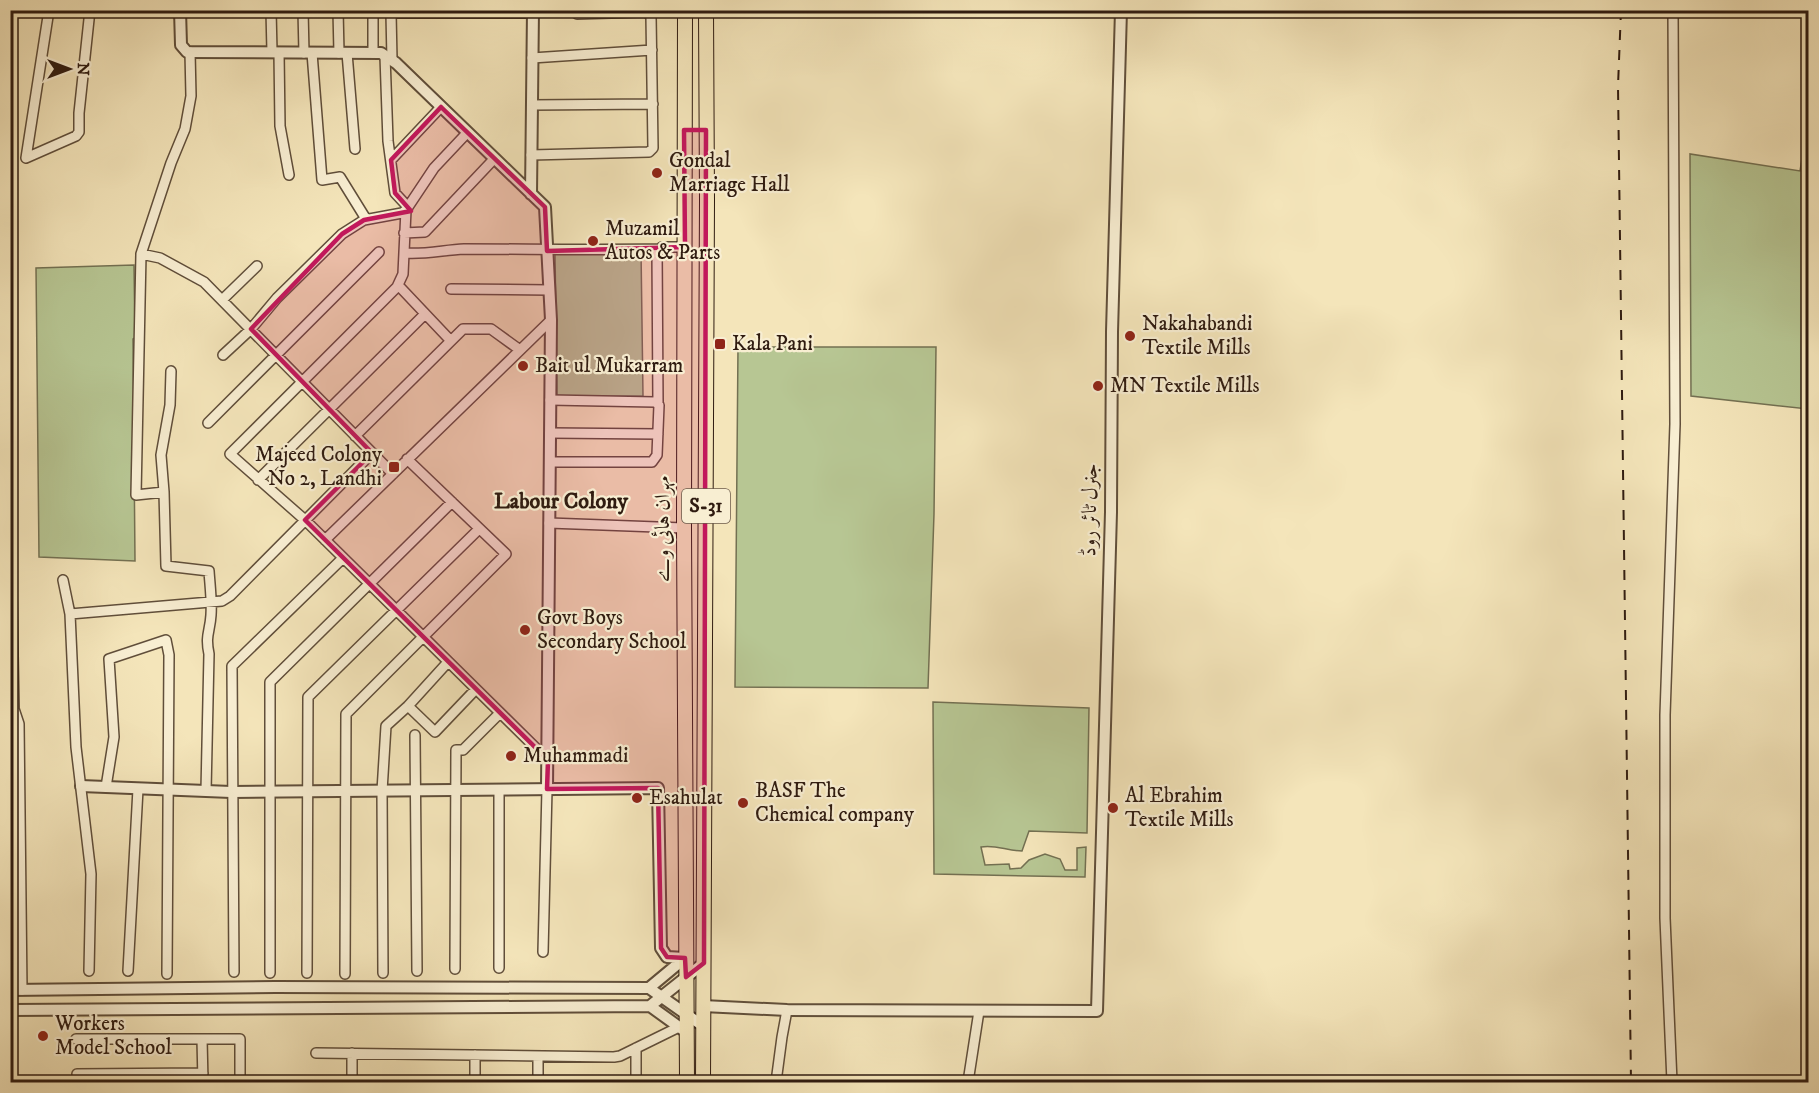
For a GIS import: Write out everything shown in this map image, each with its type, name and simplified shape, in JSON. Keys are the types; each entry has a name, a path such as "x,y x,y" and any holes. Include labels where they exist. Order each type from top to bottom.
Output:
{"main road":[{"name":"مہران ہائی وے","path":"685,10 686,977 684,1024 687,1083"},
{"name":"مہران ہائی وے","path":"703,1083 706,10"},
{"path":"684,130 706,130"}],"street":[{"path":"10,23 12,10"},
{"path":"49,10 26,158 76,136 79,132 90,10"},
{"path":"180,10 181,45 187,52 373,53 388,58 545,207 551,320 548,759 543,951"},
{"path":"271,10 280,126 289,175"},
{"path":"303,10 322,180 340,177 366,219"},
{"path":"338,10 355,149"},
{"path":"373,10 373,53"},
{"name":"جنرل ٹائر روڈ","path":"979,1011 1096,1011 1111,512 1112,332 1121,10"},
{"path":"1672,1083 1665,906 1665,715 1675,424 1673,10"},
{"path":"531,194 532,12 391,12 388,58 388,141 395,193 407,209 403,274 398,285 230,454 305,520 548,759"},
{"path":"531,155 649,152 653,148 652,50 649,14 577,14"},
{"path":"532,58 652,50"},
{"path":"164,492 136,495 141,254 171,163 185,129 191,96 190,52"},
{"path":"532,105 653,104"},
{"path":"391,160 441,107"},
{"path":"223,355 342,234 366,219 402,213 407,209 434,168 467,133"},
{"path":"404,233 425,232 494,159"},
{"path":"404,253 465,249 685,247"},
{"path":"550,462 651,462 657,455 657,251 659,249"},
{"path":"208,423 379,252"},
{"path":"141,254 160,258 204,282 393,474"},
{"path":"222,300 257,266"},
{"path":"398,285 451,340"},
{"path":"451,289 549,290"},
{"path":"258,480 425,314"},
{"path":"325,540 551,320"},
{"path":"355,436 463,329 491,329 520,350"},
{"path":"171,370 170,405 161,455 166,566 209,570 212,602 211,621 206,636 210,654 206,791"},
{"path":"550,400 658,403"},
{"path":"550,433 658,434"},
{"path":"70,614 212,602 230,596 372,453"},
{"path":"345,974 346,714 506,554 407,459"},
{"path":"10,488 12,709 15,724 16,990 274,987 649,988 661,996 684,1024"},
{"path":"270,973 270,682 452,502"},
{"path":"549,523 684,528"},
{"path":"307,973 308,696 480,528"},
{"path":"234,972 231,792 232,666 343,558"},
{"path":"63,580 70,614 76,747 91,874 89,971"},
{"path":"106,787 114,737 109,659 166,640 170,655 167,974"},
{"path":"383,973 382,791 386,726 408,706 448,662"},
{"path":"408,706 435,732 476,689"},
{"path":"455,969 456,750 463,750 500,713"},
{"path":"415,735 417,971"},
{"path":"81,786 231,792 658,788 661,948 667,957 686,958"},
{"path":"128,971 138,789"},
{"path":"498,790 499,968"},
{"path":"649,988 686,958"},
{"path":"650,1006 704,963"},
{"path":"703,1005 787,1010 979,1011 968,1083"},
{"path":"10,1010 650,1006 684,1024 703,1026"},
{"path":"776,1083 787,1010"},
{"path":"316,1053 614,1057 684,1024"},
{"path":"76,1039 240,1039 240,1083"},
{"path":"77,1074 202,1078 202,1039"},
{"path":"636,1047 636,1083"},
{"path":"352,1053 352,1083"},
{"path":"475,1055 475,1083"},
{"path":"538,1056 538,1083"}],"highlighted area":[{"path":"441,107 545,207 547,251 685,247 684,130 706,130 704,963 686,977 685,958 667,957 661,948 658,788 547,789 548,760 305,520 372,453 251,329 342,234 364,220 411,211 395,193 391,160"}],"green space":[{"path":"1803,152 1808,153 1808,409 1691,396 1690,154 1800,171"},
{"path":"641,250 643,396 557,397 555,252"},
{"path":"134,265 135,561 39,557 36,268"},
{"path":"738,347 936,347 934,514 928,688 735,687"},
{"path":"933,702 1089,708 1087,833 1029,831 1022,851 991,846 981,847 985,865 1009,864 1010,869 1021,868 1029,860 1045,854 1060,859 1065,870 1077,870 1077,848 1086,847 1085,877 934,874"}],"railway":[{"path":"1621,10 1618,86 1631,1082"}],"place":[{"name":"Gondal Marriage Hall","path":"657,173"},
{"name":"Muzamil Autos & Parts","path":"593,241"},
{"name":"Nakahabandi Textile Mills","path":"1130,336"},
{"name":"Kala Pani","path":"720,344"},
{"name":"Bait ul Mukarram","path":"523,366"},
{"name":"MN Textile Mills","path":"1098,386"},
{"name":"Majeed Colony No 2, Landhi","path":"394,467"},
{"name":"Govt Boys Secondary School","path":"525,630"},
{"name":"Muhammadi","path":"511,756"},
{"name":"Esahulat","path":"637,798"},
{"name":"BASF The Chemical company","path":"743,803"},
{"name":"Al Ebrahim Textile Mills","path":"1113,808"},
{"name":"Workers Model School","path":"43,1036"}],"district":[{"name":"Labour Colony","path":"561,501"}]}
